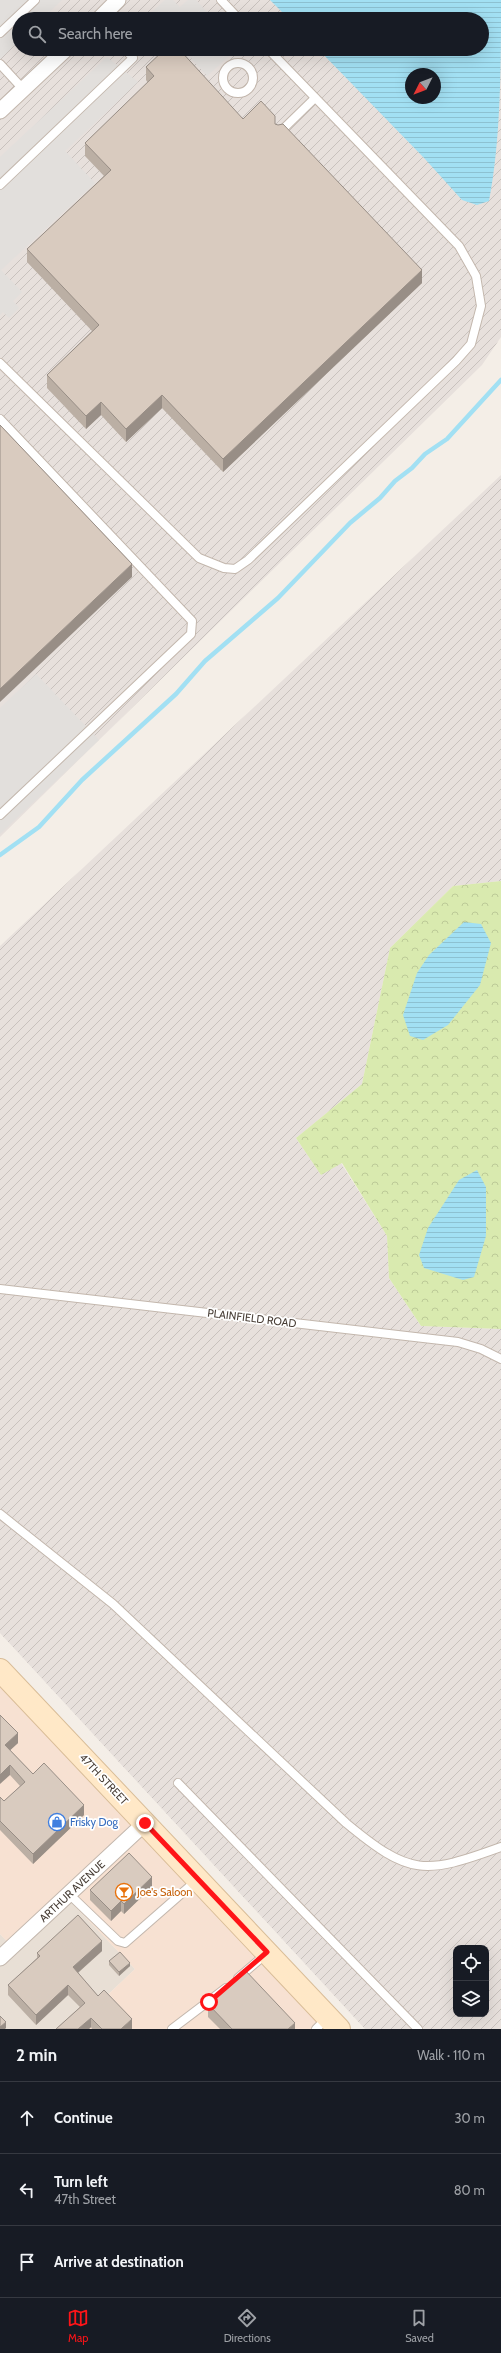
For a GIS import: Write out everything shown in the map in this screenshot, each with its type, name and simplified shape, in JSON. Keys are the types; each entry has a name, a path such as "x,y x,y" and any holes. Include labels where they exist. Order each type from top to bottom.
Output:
{"main road":[{"name":"47TH STREET","path":"0,1670 267,1952 328,2025"}],"street":[{"path":"106,12 118,0"},
{"path":"0,111 58,56"},
{"name":"ARTHUR AVENUE","path":"0,1958 145,1823"}],"lane":[{"path":"22,12 35,0"},
{"path":"221,0 232,12"},
{"path":"0,33 12,22"},
{"path":"0,185 133,58 131,56"},
{"path":"0,363 199,558 224,568 235,569 248,560 456,361 471,344 481,306 476,276 459,246 275,56"},
{"path":"0,64 23,89"},
{"path":"279,133 315,98"},
{"path":"0,419 192,621 191,634 0,816"},
{"name":"PLAINFIELD ROAD","path":"0,1289 458,1342 481,1349 501,1359"},
{"path":"0,1514 113,1604 346,1824 379,1850 402,1862 422,1867 443,1866 501,1847"},
{"path":"178,1782 418,2029"},
{"path":"69,1894 118,1941 124,1943 198,1879"},
{"path":"172,2029 209,2002 267,1952"}],"shaded area":[{"path":"0,0 501,0 501,337 482,365 0,837"},
{"path":"0,0 62,0 49,12 12,12 12,48 0,59"},
{"path":"165,0 173,0 180,7 188,0 196,0 207,12 152,12"},
{"path":"189,56 229,56 207,76"},
{"path":"107,57 138,82 65,151 95,183 1,270 22,292 13,301 19,308 9,318 3,312 0,315 0,157"},
{"path":"501,475 501,881 453,886 390,948 362,1084 296,1138 321,1175 341,1163 387,1236 389,1278 421,1326 501,1329 501,2029 365,2029 0,1633 0,946"},
{"path":"36,674 99,740 0,834 0,708"},
{"path":"0,1678 138,1824 9,1944 0,1934"},
{"path":"144,1830 332,2029 90,2029 81,2020 135,1969 67,1898"},
{"path":"67,1898 135,1969 81,2020 90,2029 0,2029 0,1934 13,1948"}],"green space":[{"path":"501,881 501,1329 421,1326 389,1278 387,1236 342,1163 321,1175 296,1138 362,1084 390,948 453,886"}],"water":[{"path":"270,0 501,0 498,127 489,201 477,205 462,200 425,159 325,56 489,56 489,12 282,12"},
{"path":"464,922 481,924 491,943 480,985 448,1025 423,1040 410,1036 403,1015 417,973 429,955"},
{"path":"477,1170 486,1187 486,1236 474,1277 463,1280 424,1268 419,1255 428,1228 459,1180"}],"building":[{"path":"158,56 185,56 243,119 261,101 275,116 275,124 283,124 422,270 223,459 162,395 126,429 101,402 86,416 47,375 99,325 27,249 111,170 85,143 154,76 146,67"},
{"path":"0,425 132,564 0,689"},
{"path":"0,1715 18,1733 5,1745 33,1774 44,1763 84,1805 33,1854 0,1821 0,1797 4,1801 25,1782 10,1765 0,1775"},
{"path":"129,1853 152,1877 124,1904 121,1901 111,1911 90,1890"},
{"path":"78,1915 102,1941 73,1967 98,1996 104,1990 132,2019 121,2029 102,2029 91,2018 78,2029 56,2029 85,2003 68,1985 36,2015 8,1985 40,1956 37,1953"},
{"path":"120,1952 130,1963 119,1972 109,1961"},
{"path":"244,1969 295,2023 288,2029 232,2029 208,2004"},
{"path":"0,2016 6,2022 0,2027"}],"waterway":[{"path":"0,855 39,827 82,780 176,694 205,661 278,598 350,523 380,498 395,481 412,468 425,454 447,439 501,380"}],"place":[{"name":"Frisky Dog","path":"57,1822"},
{"name":"Joe's Saloon","path":"124,1892"}],"route":[{"path":"145,1823 267,1952 209,2002"}]}
